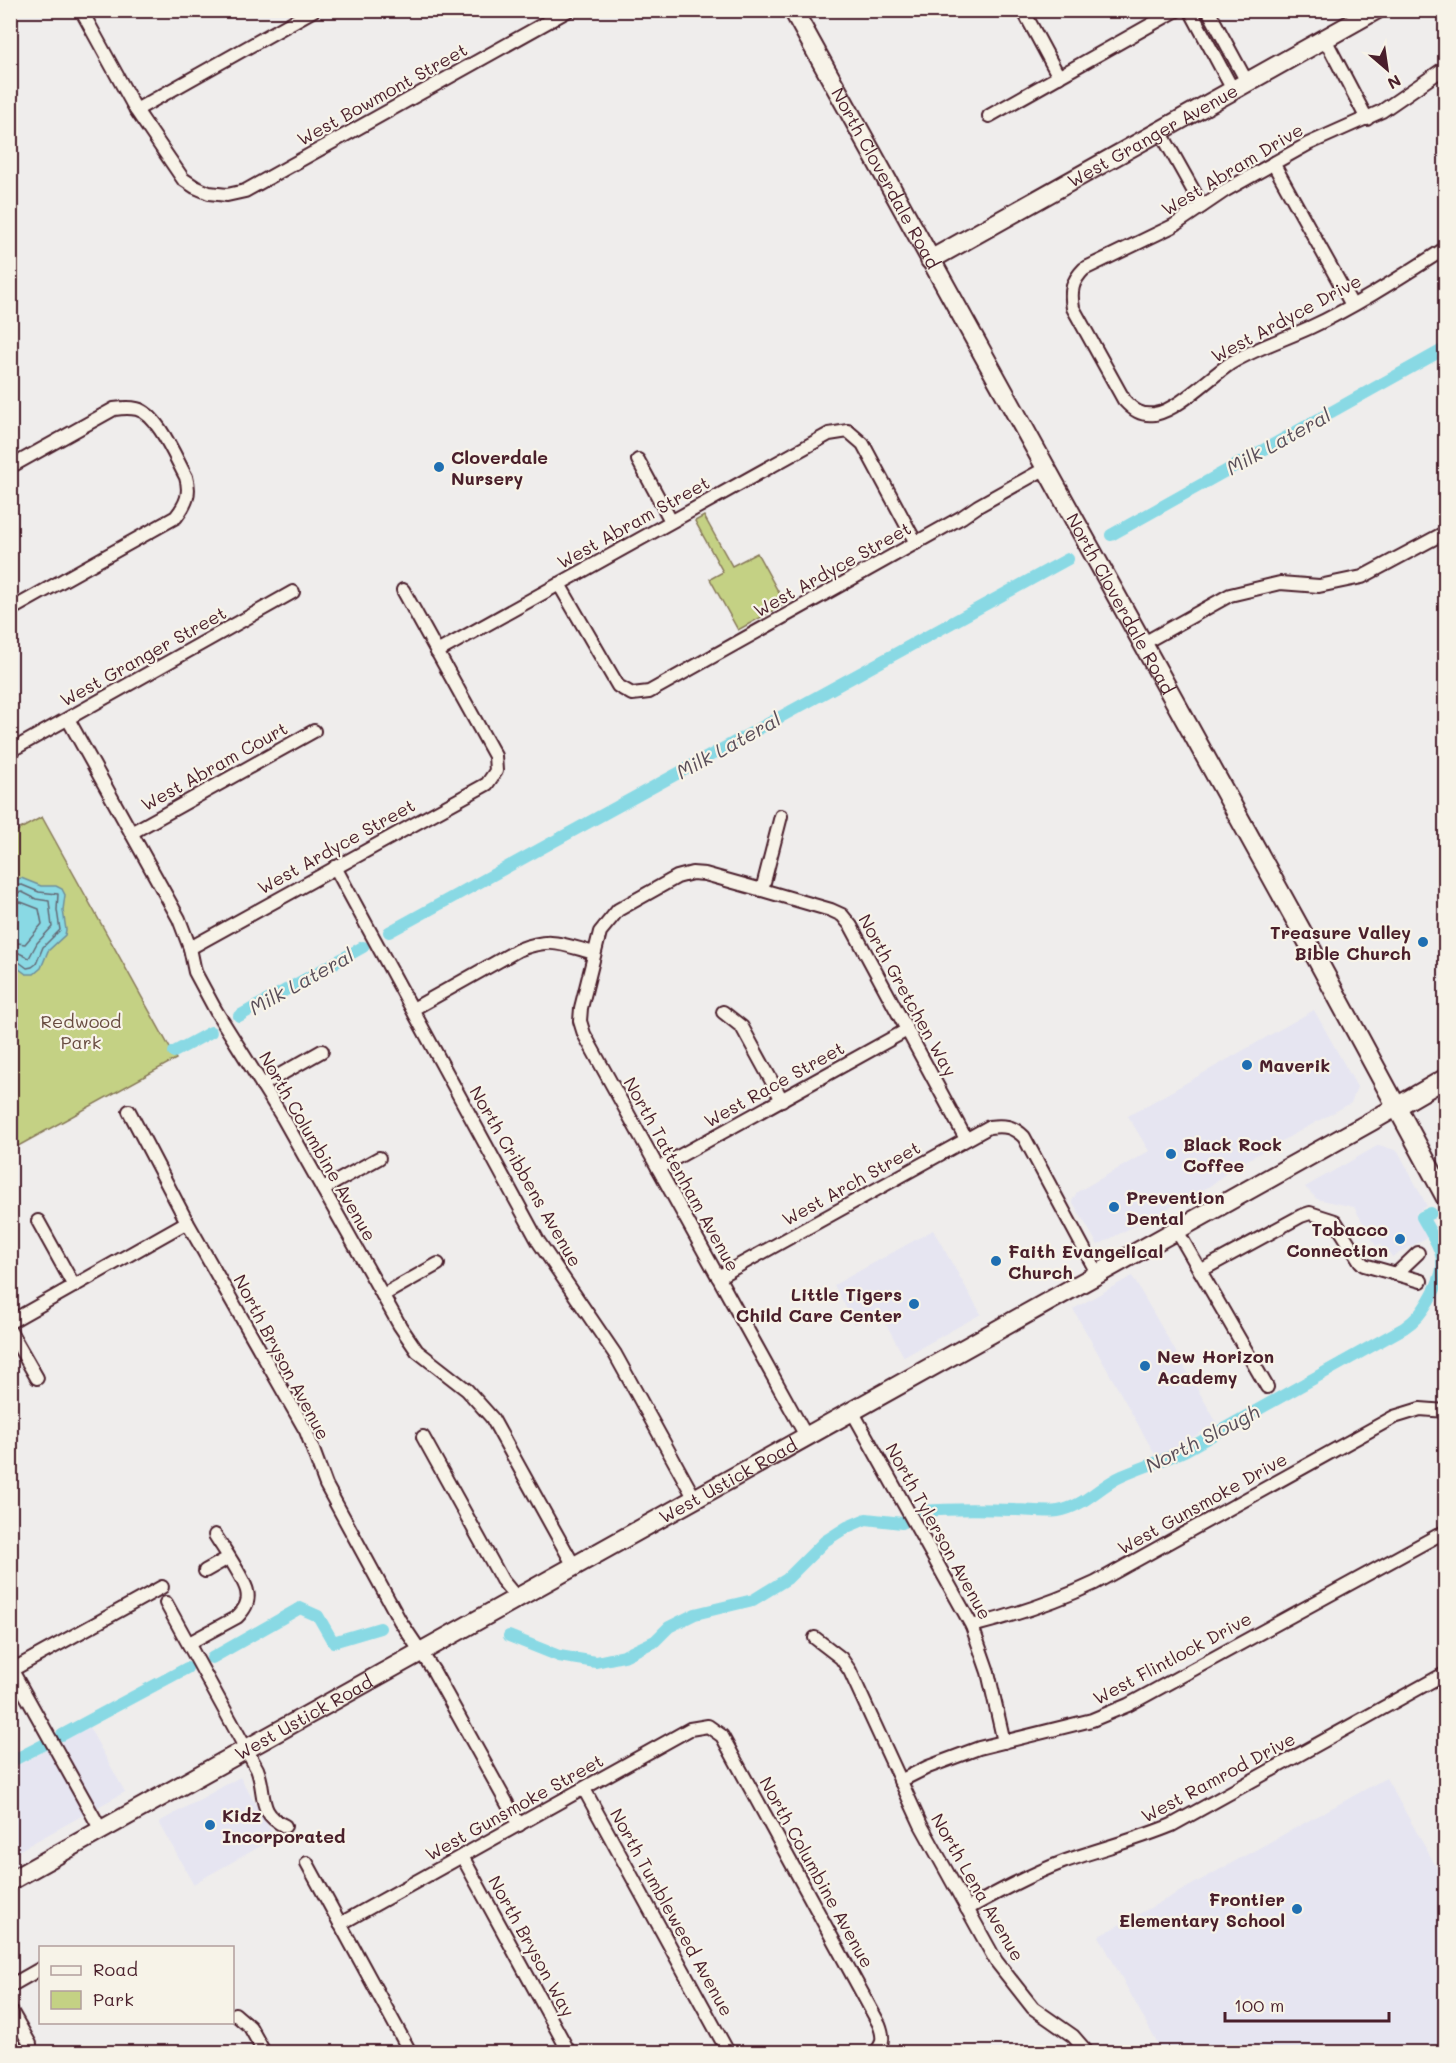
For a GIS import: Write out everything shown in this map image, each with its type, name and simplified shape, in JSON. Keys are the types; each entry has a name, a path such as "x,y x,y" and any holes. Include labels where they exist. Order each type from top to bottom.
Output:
{"main road":[{"name":"North Cloverdale Road","path":"793,10 1446,1198"},
{"name":"West Granger Avenue","path":"930,260 1376,10"},
{"name":"West Ustick Road","path":"10,1881 1446,1078"}],"street":[{"path":"81,10 136,110 314,10"},
{"name":"West Bowmont Street","path":"136,110 183,179 209,193 227,195 245,191 569,10"},
{"path":"1023,10 1059,76"},
{"path":"989,116 1177,10"},
{"path":"1190,10 1240,86"},
{"path":"1208,10 1240,86"},
{"path":"1325,39 1367,119"},
{"name":"West Abram Drive","path":"1143,415 1132,409 1124,400 1074,308 1072,286 1076,277 1084,269 1173,226 1273,163 1308,144 1367,119 1446,67"},
{"path":"1160,131 1202,206"},
{"path":"1273,163 1352,305"},
{"name":"West Ardyce Drive","path":"1143,415 1169,410 1231,363 1311,327 1446,248"},
{"path":"10,466 114,409 139,409 155,422 186,477 189,487 184,507 176,517 10,610"},
{"name":"West Abram Street","path":"437,652 829,434 848,431 863,444 916,543"},
{"path":"638,460 671,521"},
{"name":"West Ardyce Street","path":"559,584 618,686 632,694 649,692 1046,468"},
{"path":"1142,644 1230,595 1280,583 1319,586 1362,577 1446,532"},
{"path":"403,590 437,652"},
{"name":"West Granger Street","path":"10,751 293,592"},
{"name":"West Ardyce Street","path":"190,948 487,784 496,771 495,756 437,652"},
{"name":"North Columbine Avenue","path":"68,719 179,919 190,948 195,972 283,1118 383,1295 417,1351 467,1390 492,1418 574,1566"},
{"name":"West Abram Court","path":"131,833 314,731"},
{"path":"762,890 781,816"},
{"name":"North Cribbens Avenue","path":"335,867 538,1242 615,1354 695,1499"},
{"name":"North Gretchen Way","path":"594,954 600,932 618,910 677,877 692,873 705,874 842,915 851,926 966,1139"},
{"path":"413,1009 532,945 547,942 594,954"},
{"name":"North Tattenham Avenue","path":"594,954 581,1008 580,1021 584,1034 806,1436"},
{"path":"723,1012 742,1027 782,1100"},
{"name":"West Race Street","path":"658,1168 907,1030"},
{"path":"262,1085 322,1051"},
{"name":"North Bryson Avenue","path":"129,1111 187,1222 306,1431 326,1485 407,1635 420,1652"},
{"name":"West Arch Street","path":"718,1277 966,1139 989,1127 1003,1126 1016,1128 1024,1137 1097,1273"},
{"path":"323,1189 379,1158"},
{"path":"1200,1271 1301,1216 1310,1214 1335,1221 1364,1265 1421,1281"},
{"path":"38,1221 74,1286"},
{"path":"10,1322 187,1222"},
{"path":"1176,1229 1267,1387"},
{"path":"1396,1274 1418,1253"},
{"path":"383,1295 438,1264"},
{"path":"10,1331 37,1378"},
{"name":"West Gunsmoke Drive","path":"972,1626 1026,1612 1095,1582 1394,1417 1420,1409 1446,1411"},
{"name":"North Tylerson Avenue","path":"852,1411 972,1626 988,1672 1004,1742"},
{"path":"423,1437 502,1580 517,1598"},
{"name":"West Flintlock Drive","path":"900,1781 928,1767 979,1748 1092,1720 1128,1706 1446,1531"},
{"path":"189,1643 237,1617 244,1611 247,1602 247,1590 215,1535"},
{"path":"205,1570 228,1558"},
{"path":"101,1830 11,1669 162,1587"},
{"path":"166,1603 247,1749 260,1776 264,1805 270,1817 285,1826"},
{"name":"North Lena Avenue","path":"815,1638 841,1658 850,1671 921,1825 996,1961 1033,2008 1073,2036 1087,2052"},
{"path":"420,1652 433,1670 519,1825"},
{"name":"West Ramrod Drive","path":"967,1910 1021,1880 1063,1862 1172,1825 1446,1673"},
{"name":"North Columbine Avenue","path":"708,1726 722,1736 879,2024 882,2042 875,2052"},
{"name":"West Gunsmoke Street","path":"340,1924 690,1729 708,1726"},
{"name":"North Tumbleweed Avenue","path":"584,1789 728,2052"},
{"name":"North Bryson Way","path":"462,1856 569,2052"},
{"path":"307,1863 410,2052"},
{"path":"10,1986 39,1970"},
{"path":"10,2009 30,2044"},
{"path":"235,2014 250,2027 264,2052"}],"shaded area":[{"path":"1314,1010 1357,1087 1351,1103 1249,1159 1210,1186 1098,1245 1072,1201 1077,1192 1149,1151 1128,1116"},
{"path":"1379,1145 1398,1151 1427,1206 1416,1213 1428,1237 1392,1257 1389,1252 1385,1254 1380,1244 1376,1246 1354,1207 1317,1199 1305,1187"},
{"path":"933,1230 981,1314 904,1357 879,1311 855,1324 834,1285"},
{"name":"New Horizon Academy","path":"1132,1276 1217,1423 1157,1458 1073,1309"},
{"path":"89,1727 125,1792 11,1855 11,1769"},
{"path":"240,1777 275,1838 193,1884 159,1822"},
{"name":"Frontier Elementary School","path":"1386,1778 1445,1882 1445,2052 1162,2052 1099,1936"}],"green space":[{"path":"704,516 732,566 757,553 785,604 738,630 710,579 723,572 695,521"},
{"name":"Redwood Park","path":"42,817 176,1059 11,1150 11,834"}],"water":[{"path":"21,878 41,886 56,886 62,889 65,895 63,910 65,935 48,951 41,968 34,974 26,974 11,963 11,881"}],"waterway":[{"name":"Milk Lateral","path":"1111,535 1446,348"},
{"name":"Milk Lateral","path":"389,932 1068,559"},
{"name":"Milk Lateral","path":"239,1016 363,947"},
{"name":"Milk Lateral","path":"174,1052 211,1032"},
{"name":"North Slough","path":"924,1511 970,1509 1047,1512 1067,1509 1084,1501 1122,1476 1186,1450 1404,1328 1424,1308 1440,1276 1442,1258 1422,1217 1431,1213"},
{"name":"North Slough","path":"509,1636 559,1656 596,1662 624,1656 655,1641 669,1627 695,1614 753,1600 787,1579 825,1541 847,1527 866,1519 902,1523"},
{"name":"North Slough","path":"212,1658 300,1608 318,1616 333,1642 380,1628"},
{"name":"North Slough","path":"62,1735 187,1668"},
{"name":"North Slough","path":"10,1764 43,1745"}],"place":[{"name":"Cloverdale Nursery","path":"439,467"},
{"name":"Treasure Valley Bible Church","path":"1423,942"},
{"name":"Maverik","path":"1247,1065"},
{"name":"Black Rock Coffee","path":"1171,1154"},
{"name":"Prevention Dental","path":"1114,1207"},
{"name":"Tobacco Connection","path":"1400,1239"},
{"name":"Faith Evangelical Church","path":"996,1261"},
{"name":"Little Tigers Child Care Center","path":"914,1304"},
{"name":"New Horizon Academy","path":"1145,1366"},
{"name":"Kidz Incorporated","path":"210,1825"},
{"name":"Frontier Elementary School","path":"1297,1909"}]}
